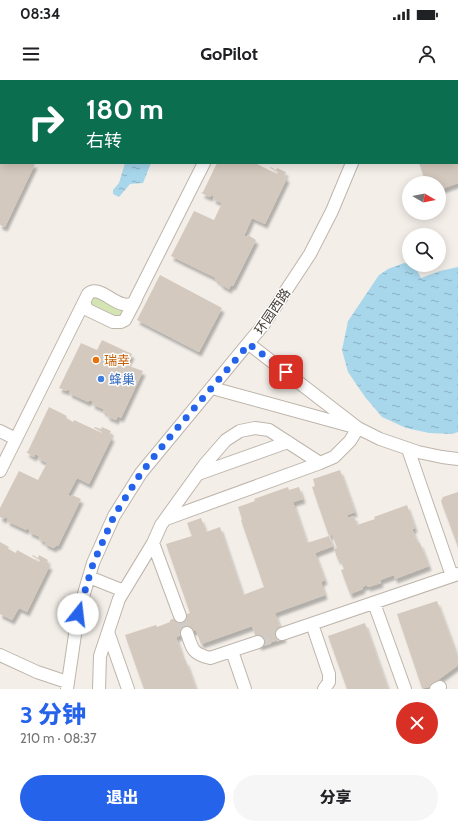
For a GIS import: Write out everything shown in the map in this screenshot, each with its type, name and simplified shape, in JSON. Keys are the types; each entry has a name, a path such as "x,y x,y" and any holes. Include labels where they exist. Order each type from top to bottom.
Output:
{"street":[{"path":"84,302 88,310 113,322 125,320 204,164"},
{"name":"环园西路","path":"67,685 78,614 93,564 114,516 141,473 264,324 310,254 332,211 352,164"},
{"path":"0,471 88,294 96,291 125,305 131,304 136,299"},
{"path":"249,344 358,428 380,439 408,448 442,458 458,459"},
{"path":"212,388 358,428"},
{"path":"99,689 100,656 119,599 153,543 161,525 198,474 226,440 248,428 262,428 275,433 320,463"},
{"path":"166,519 334,457 350,441 358,428"},
{"path":"0,431 16,439"},
{"path":"198,474 288,442"},
{"path":"282,634 455,575 408,448"},
{"path":"153,543 180,616"},
{"path":"89,577 124,591"},
{"path":"374,603 405,689"},
{"path":"312,624 329,674 328,682 324,689"},
{"path":"108,632 128,689"},
{"path":"187,633 193,651 203,657 210,658 258,642"},
{"path":"232,651 245,689"},
{"path":"0,655 67,685"}],"green space":[{"path":"94,296 123,310 121,317 116,317 92,305 90,303 90,298"}],"water":[{"path":"125,164 151,164 143,183 130,184 119,197 113,194 113,190 119,183"},
{"path":"402,264 402,272 418,272 421,278 437,272 446,272 446,270 458,267 458,432 452,434 429,433 406,428 382,417 365,397 348,372 342,350 348,321 379,275 388,269"}],"building":[{"path":"0,164 35,164 5,227 0,225"},
{"path":"217,164 257,164 277,174 278,172 270,168 271,167 276,170 277,168 286,172 284,176 287,178 265,224 252,218 244,236 247,237 248,235 256,240 233,286 231,285 229,289 220,284 221,283 215,279 216,278 171,256 194,211 214,220 222,203 213,199 214,196 211,195 210,197 201,193 203,192"},
{"path":"419,164 458,164 458,183 446,187 446,176 424,176"},
{"path":"160,275 222,308 199,352 137,320"},
{"name":"蜂巢","path":"102,340 132,354 126,365 143,371 121,418 118,416 116,420 107,416 108,414 103,411 103,409 92,404 93,401 89,400 88,402 69,393 70,391 68,389 67,391 59,388 81,343 97,350"},
{"path":"49,407 67,416 66,418 73,422 74,420 102,433 94,428 101,429 102,427 111,431 109,435 112,437 89,484 77,478 68,495 81,499 58,546 56,545 54,548 45,544 45,542 39,539 40,537 29,532 30,530 27,528 26,530 7,521 8,518 5,517 4,519 0,517 0,508 19,471 38,480 47,463 38,458 39,456 35,454 34,457 26,452 28,451"},
{"path":"340,470 355,512 347,515 348,518 354,516 357,525 407,505 415,528 412,529 418,543 420,543 429,566 395,579 394,575 380,580 381,583 368,587 367,585 362,587 363,589 350,594 341,570 344,569 340,559 338,560 334,549 337,548 332,534 329,536 312,487 315,486 313,479"},
{"path":"288,487 289,490 299,487 303,499 293,502 307,543 329,536 333,546 315,553 325,580 321,582 325,595 275,613 284,638 259,646 252,626 201,644 196,630 176,637 196,689 144,689 125,635 156,625 157,627 170,622 170,620 190,613 166,544 192,536 187,523 201,518 206,532 220,527 243,595 264,587 238,507 255,501 254,499"},
{"path":"458,492 458,547 441,501 443,497"},
{"path":"0,542 9,547 8,549 16,553 17,550 39,562 40,560 32,556 33,555 38,558 39,555 48,560 46,564 50,565 27,612 19,608 12,620 0,614"},
{"path":"437,601 458,658 458,662 457,666 427,688 422,688 397,614"},
{"path":"365,623 388,689 347,689 328,636"}],"tunnel":[{"path":"180,616 187,633"},
{"path":"258,642 282,634"}],"place":[{"name":"瑞幸","path":"96,360"},
{"name":"蜂巢","path":"101,379"}],"route":[{"path":"78,614 93,564 114,516 141,473 249,344 286,372"}]}
